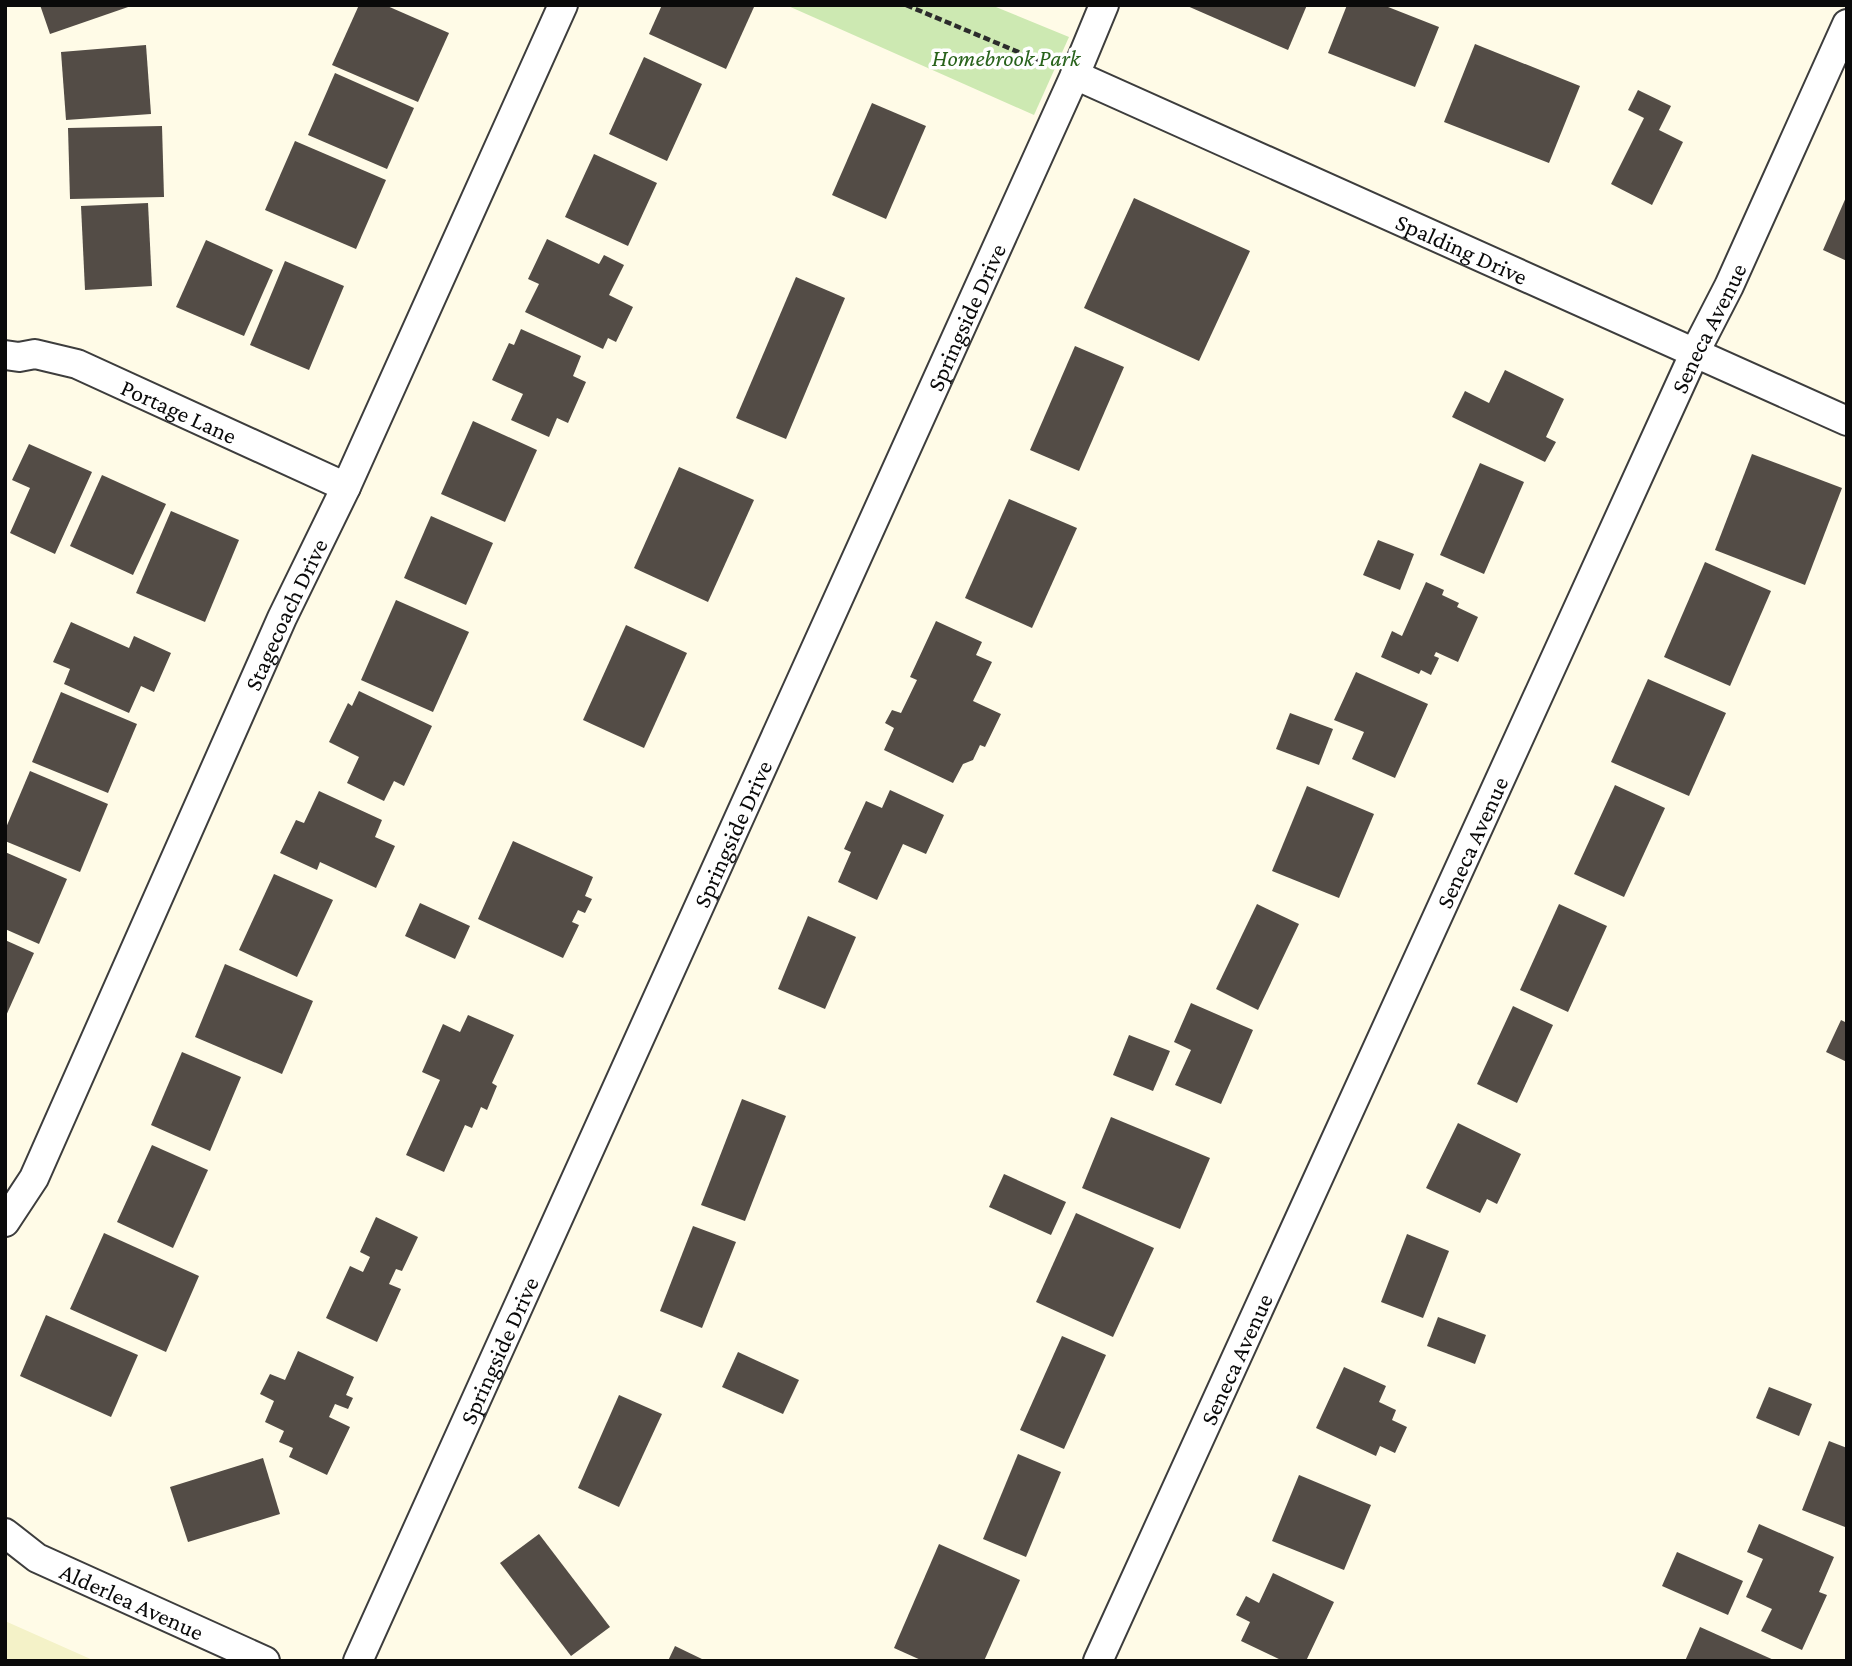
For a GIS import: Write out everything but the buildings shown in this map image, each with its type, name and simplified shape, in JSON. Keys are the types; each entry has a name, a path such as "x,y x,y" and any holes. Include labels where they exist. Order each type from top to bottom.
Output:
{"street":[{"name":"Stagecoach Drive","path":"5,1222 34,1178 282,618 346,486 563,5"},
{"name":"Springside Drive","path":"358,1661 1075,75 1104,5"},
{"name":"Seneca Avenue","path":"1098,1661 1847,24"},
{"name":"Spalding Drive","path":"1075,75 1847,421"},
{"name":"Portage Lane","path":"6,348 19,357 35,354 77,364 346,486"},
{"name":"Alderlea Avenue","path":"5,1533 37,1558 265,1661"}],"path":[{"path":"906,5 1075,75"}],"shaded area":[{"path":"5,1621 95,1661 5,1661"}],"green space":[{"name":"Homebrook Park","path":"786,5 991,5 1069,37 1034,115"}]}
